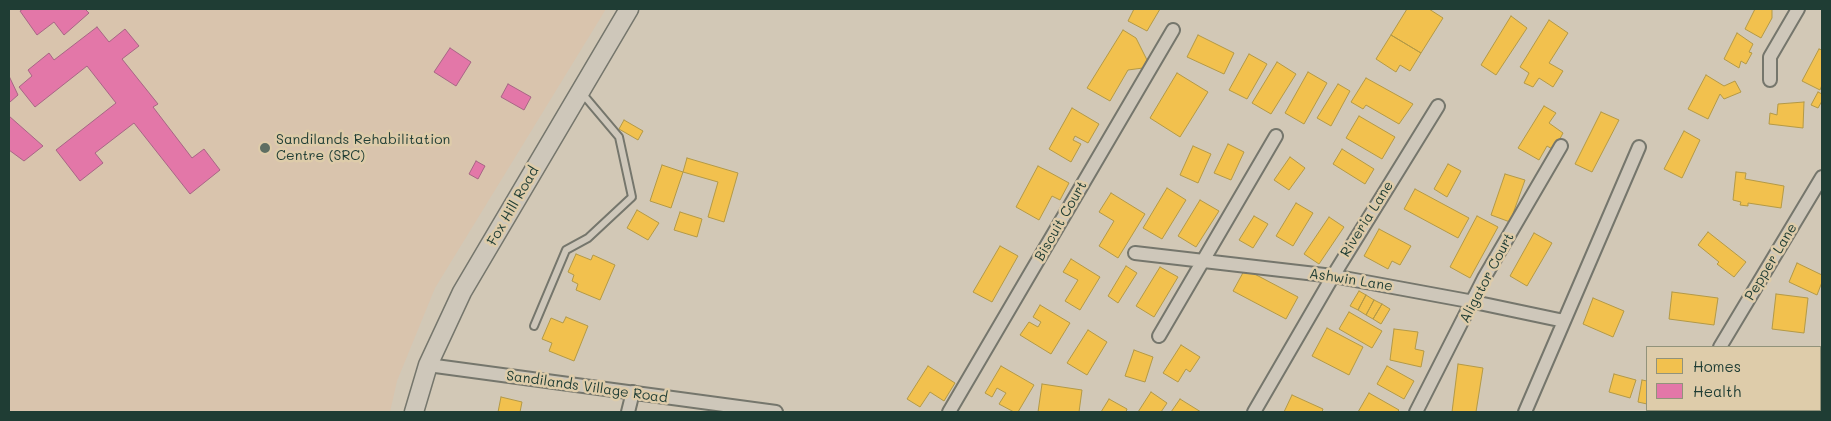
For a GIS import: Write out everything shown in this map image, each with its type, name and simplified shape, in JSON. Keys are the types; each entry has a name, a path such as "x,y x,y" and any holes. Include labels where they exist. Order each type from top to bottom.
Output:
{"main road":[{"name":"Fox Hill Road","path":"414,412 428,365 462,292 629,9"}],"street":[{"path":"1770,80 1770,57 1798,9"},
{"name":"Biscuit Court","path":"949,412 1173,30"},
{"name":"Riveria Lane","path":"1254,412 1332,276 1438,106"},
{"path":"1159,336 1276,136"},
{"name":"Aligator Court","path":"1416,412 1474,302 1484,278 1561,146"},
{"path":"1525,412 1639,147"},
{"name":"Pepper Lane","path":"1721,346 1822,177"},
{"name":"Ashwin Lane","path":"1135,253 1332,276 1474,302 1564,321"},
{"name":"Sandilands Village Road","path":"428,365 633,392 705,408 776,412"},
{"path":"628,412 633,392"}],"lane":[{"path":"534,326 566,250 588,238 632,197 619,137 580,92"}],"shaded area":[{"name":"Sandilands Rehabilitation Centre (SRC)","path":"9,9 606,9 435,288 397,381 390,412 9,412"}],"building: Homes":[{"path":"1134,9 1160,9 1147,31 1128,21"},
{"path":"1407,9 1429,9 1443,18 1421,53 1391,35"},
{"path":"1755,9 1772,9 1772,18 1761,38 1745,29"},
{"path":"1511,16 1527,28 1496,75 1481,65"},
{"path":"1549,20 1568,33 1549,63 1563,71 1553,87 1539,78 1533,87 1524,83 1529,73 1520,67"},
{"path":"1123,30 1136,38 1147,60 1143,68 1128,70 1110,101 1087,88"},
{"path":"1737,33 1753,44 1749,52 1752,53 1746,64 1741,61 1739,68 1724,59"},
{"path":"1198,35 1234,53 1224,74 1187,57"},
{"path":"1391,35 1421,53 1410,71 1400,65 1396,72 1376,59"},
{"path":"1819,49 1822,50 1822,85 1820,90 1802,81"},
{"path":"1249,54 1267,64 1247,99 1229,90"},
{"path":"1277,62 1296,74 1271,114 1252,103"},
{"path":"1308,72 1327,83 1304,124 1285,113"},
{"path":"1177,73 1208,92 1180,137 1150,118"},
{"path":"1706,75 1724,86 1735,81 1741,92 1724,99 1720,94 1708,119 1688,109"},
{"path":"1366,78 1413,104 1399,124 1366,105 1363,109 1351,102"},
{"path":"1338,84 1350,91 1331,126 1317,118"},
{"path":"1818,92 1822,94 1822,101 1818,108 1811,105"},
{"path":"1804,102 1803,128 1769,124 1770,113 1777,115 1778,104"},
{"path":"1544,106 1556,113 1549,123 1563,133 1554,150 1547,146 1539,160 1518,148"},
{"path":"1072,108 1099,124 1088,143 1075,136 1073,140 1081,144 1071,162 1049,149"},
{"path":"1601,112 1619,120 1592,172 1575,164"},
{"path":"1359,116 1395,137 1382,159 1346,138"},
{"path":"624,120 643,131 638,140 619,129"},
{"path":"1684,131 1700,140 1682,178 1664,169"},
{"path":"1228,144 1244,152 1231,180 1214,173"},
{"path":"1193,146 1211,154 1198,183 1180,175"},
{"path":"1342,149 1374,169 1365,184 1333,164"},
{"path":"1290,157 1305,168 1289,190 1274,180"},
{"path":"687,158 738,173 724,222 708,217 718,182 683,172"},
{"path":"1448,164 1461,171 1447,197 1434,189"},
{"path":"662,165 683,172 671,208 650,201"},
{"path":"1038,166 1069,183 1060,200 1052,196 1039,220 1016,207"},
{"path":"1736,172 1746,173 1745,179 1784,186 1781,208 1748,203 1748,206 1740,205 1741,202 1733,200"},
{"path":"1505,174 1525,180 1510,222 1491,215"},
{"path":"1167,188 1186,200 1162,239 1143,228"},
{"path":"1415,189 1469,218 1458,238 1404,209"},
{"path":"1111,193 1145,214 1118,258 1099,246 1114,221 1099,212"},
{"path":"1200,200 1219,211 1196,247 1178,236"},
{"path":"1296,203 1313,213 1293,246 1276,236"},
{"path":"637,210 659,223 648,240 627,228"},
{"path":"680,212 702,219 697,237 674,230"},
{"path":"1254,216 1268,224 1253,248 1239,240"},
{"path":"1477,216 1498,227 1470,278 1450,267"},
{"path":"1329,217 1344,227 1319,264 1304,254"},
{"path":"1379,229 1411,246 1400,265 1392,261 1388,269 1364,256"},
{"path":"1708,232 1746,262 1734,277 1717,264 1719,262 1698,245"},
{"path":"1534,233 1552,243 1527,286 1510,276"},
{"path":"1000,246 1018,256 992,302 973,292"},
{"path":"576,254 591,260 593,255 615,265 600,300 576,290 578,284 572,281 574,275 568,272"},
{"path":"1071,259 1100,277 1080,310 1065,301 1078,280 1063,272"},
{"path":"1797,263 1822,275 1822,282 1817,295 1789,282"},
{"path":"1126,266 1137,273 1118,303 1108,296"},
{"path":"1160,267 1178,277 1154,317 1136,306"},
{"path":"1245,269 1298,297 1286,319 1233,291"},
{"path":"1359,291 1366,295 1358,310 1350,306"},
{"path":"1672,292 1718,298 1714,325 1669,319"},
{"path":"1776,294 1808,298 1804,333 1772,329"},
{"path":"1366,295 1374,300 1366,315 1358,310"},
{"path":"1593,298 1624,311 1613,337 1583,324"},
{"path":"1374,300 1382,304 1373,319 1366,315"},
{"path":"1382,304 1390,309 1381,324 1373,319"},
{"path":"1040,305 1070,323 1051,354 1020,335 1029,322 1038,327 1041,322 1033,317"},
{"path":"1349,312 1382,331 1372,348 1339,329"},
{"path":"566,317 588,326 574,361 549,351 552,343 542,339 551,318 563,323"},
{"path":"1327,328 1363,347 1349,375 1312,356"},
{"path":"1394,329 1418,332 1415,349 1424,351 1421,367 1390,360"},
{"path":"1088,330 1107,342 1087,375 1067,363"},
{"path":"1181,345 1200,357 1190,372 1186,369 1178,382 1163,373"},
{"path":"1134,350 1153,357 1145,382 1125,376"},
{"path":"1458,364 1483,368 1476,412 1452,412"},
{"path":"928,366 955,383 944,401 930,392 920,407 907,399"},
{"path":"1001,366 1034,385 1018,412 1014,412 999,404 1006,393 997,388 992,397 985,393"},
{"path":"1387,366 1414,381 1404,399 1377,384"},
{"path":"1614,374 1636,380 1630,398 1609,392"},
{"path":"1642,380 1646,381 1646,404 1638,402"},
{"path":"1042,384 1082,390 1079,412 1038,412"},
{"path":"1151,392 1167,403 1161,412 1138,412"},
{"path":"1369,393 1399,410 1397,412 1358,412"},
{"path":"1292,395 1323,409 1322,412 1284,412"},
{"path":"501,397 522,402 520,412 498,412"},
{"path":"1109,399 1127,409 1126,412 1101,412"},
{"path":"1180,399 1201,412 1171,412"}],"building: Health":[{"path":"23,9 85,9 89,13 64,35 54,22 37,35 20,11"},
{"path":"97,27 109,42 125,29 139,46 122,59 158,104 153,107 192,158 204,149 220,170 190,194 134,123 95,153 103,163 80,181 56,150 116,103 87,66 35,107 19,87 32,76 28,70 49,53 54,60"},
{"path":"450,48 471,62 456,86 434,72"},
{"path":"9,76 18,95 10,102 9,102"},
{"path":"508,84 531,97 524,110 501,97"},
{"path":"9,116 43,146 24,161 9,150"},
{"path":"476,161 485,166 478,179 469,174"}],"place":[{"name":"Sandilands Rehabilitation Centre (SRC)","path":"265,148"}]}
